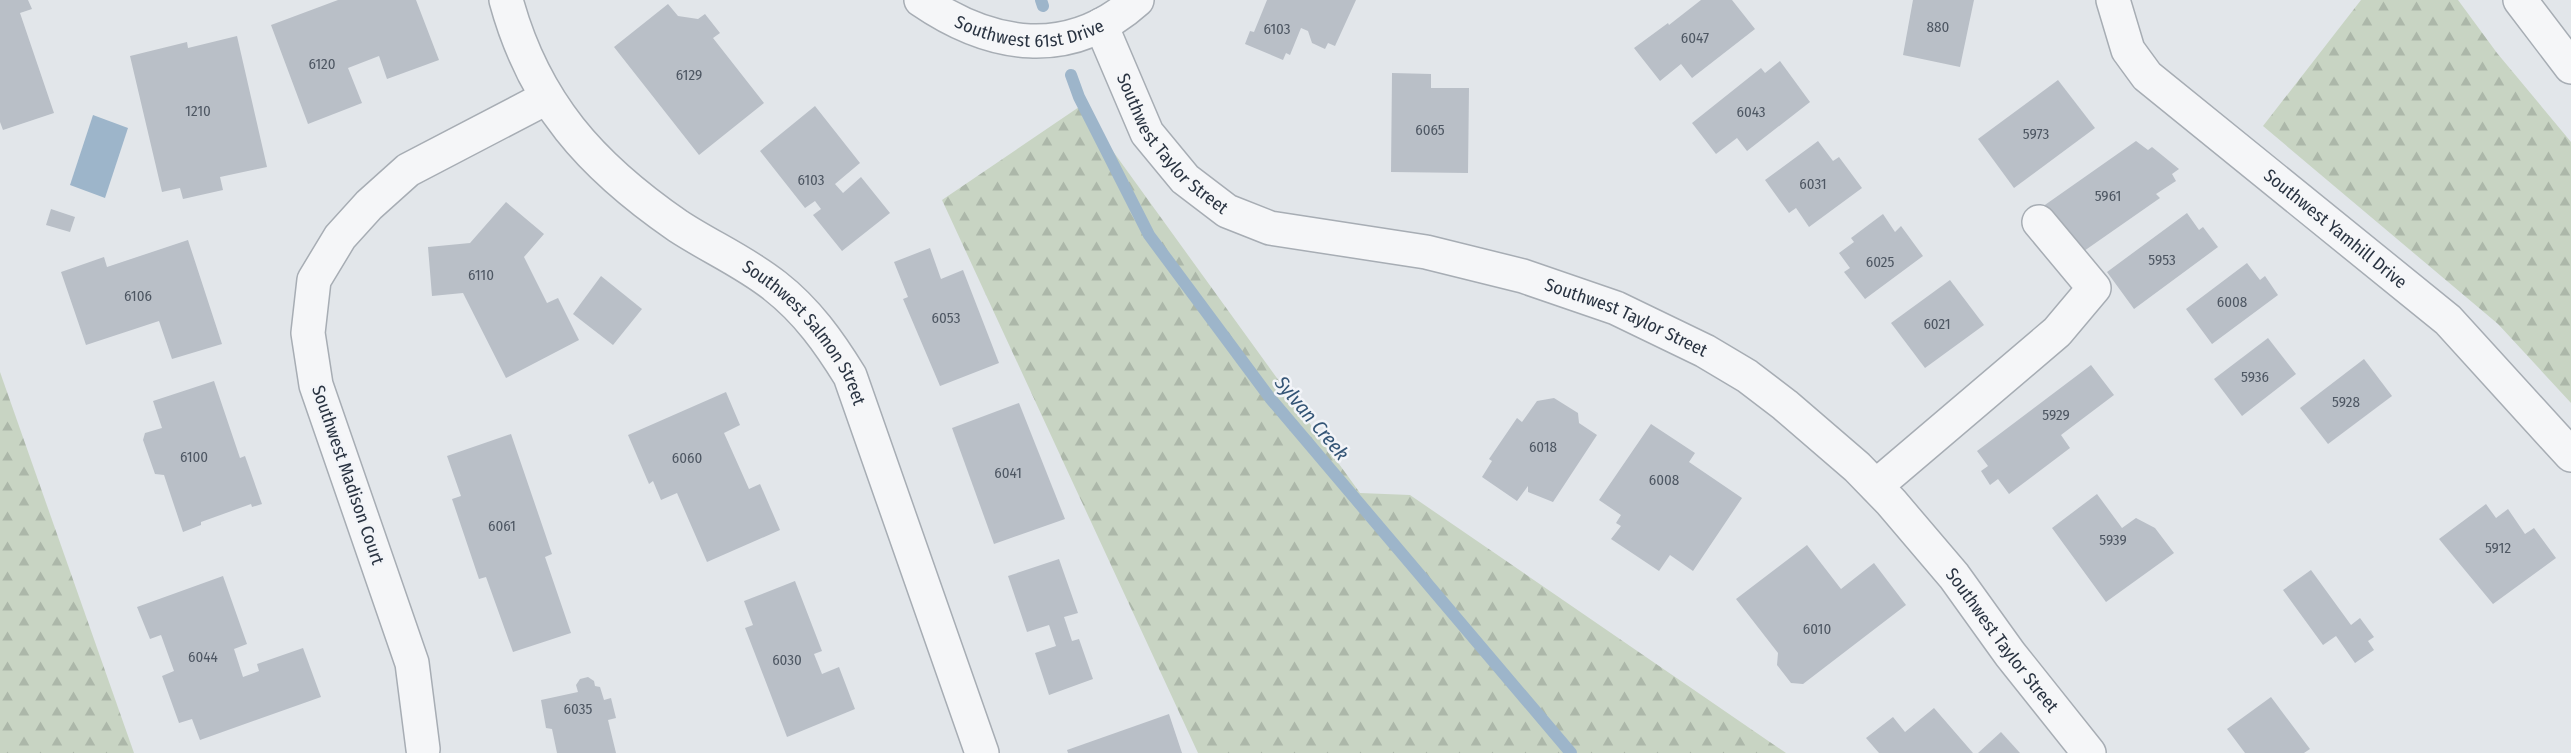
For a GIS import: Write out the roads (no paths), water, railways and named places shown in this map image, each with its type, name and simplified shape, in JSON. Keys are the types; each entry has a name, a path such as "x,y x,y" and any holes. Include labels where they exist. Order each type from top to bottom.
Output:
{"street":[{"name":"Southwest Salmon Street","path":"506,0 516,36 546,98 597,160 641,199 680,227 774,284 798,305 825,336 850,376 982,753"},
{"name":"Southwest 61st Drive","path":"921,0 968,27 994,37 1027,42 1050,42 1077,36 1101,25 1137,0"},
{"name":"Southwest Yamhill Drive","path":"2113,0 2127,50 2147,76 2448,320 2571,455"},
{"path":"2520,0 2571,67"},
{"name":"Southwest Taylor Street","path":"1101,25 1147,133 1185,179 1227,211 1270,228 1426,252 1512,273 1616,308 1705,351 1747,376 1785,405 1876,486 1954,576 2010,654 2089,753"},
{"name":"Southwest Madison Court","path":"423,749 412,663 316,385 308,333 314,280 340,237 369,205 408,170 546,98"},
{"path":"1876,486 2057,332 2094,288 2039,222"}],"water":[{"path":"93,115 128,128 105,198 70,185"}],"waterway":[{"name":"Sylvan Creek","path":"1041,0 1043,6"},
{"name":"Sylvan Creek","path":"1071,75 1079,97 1149,235 1270,398 1571,753"}]}
